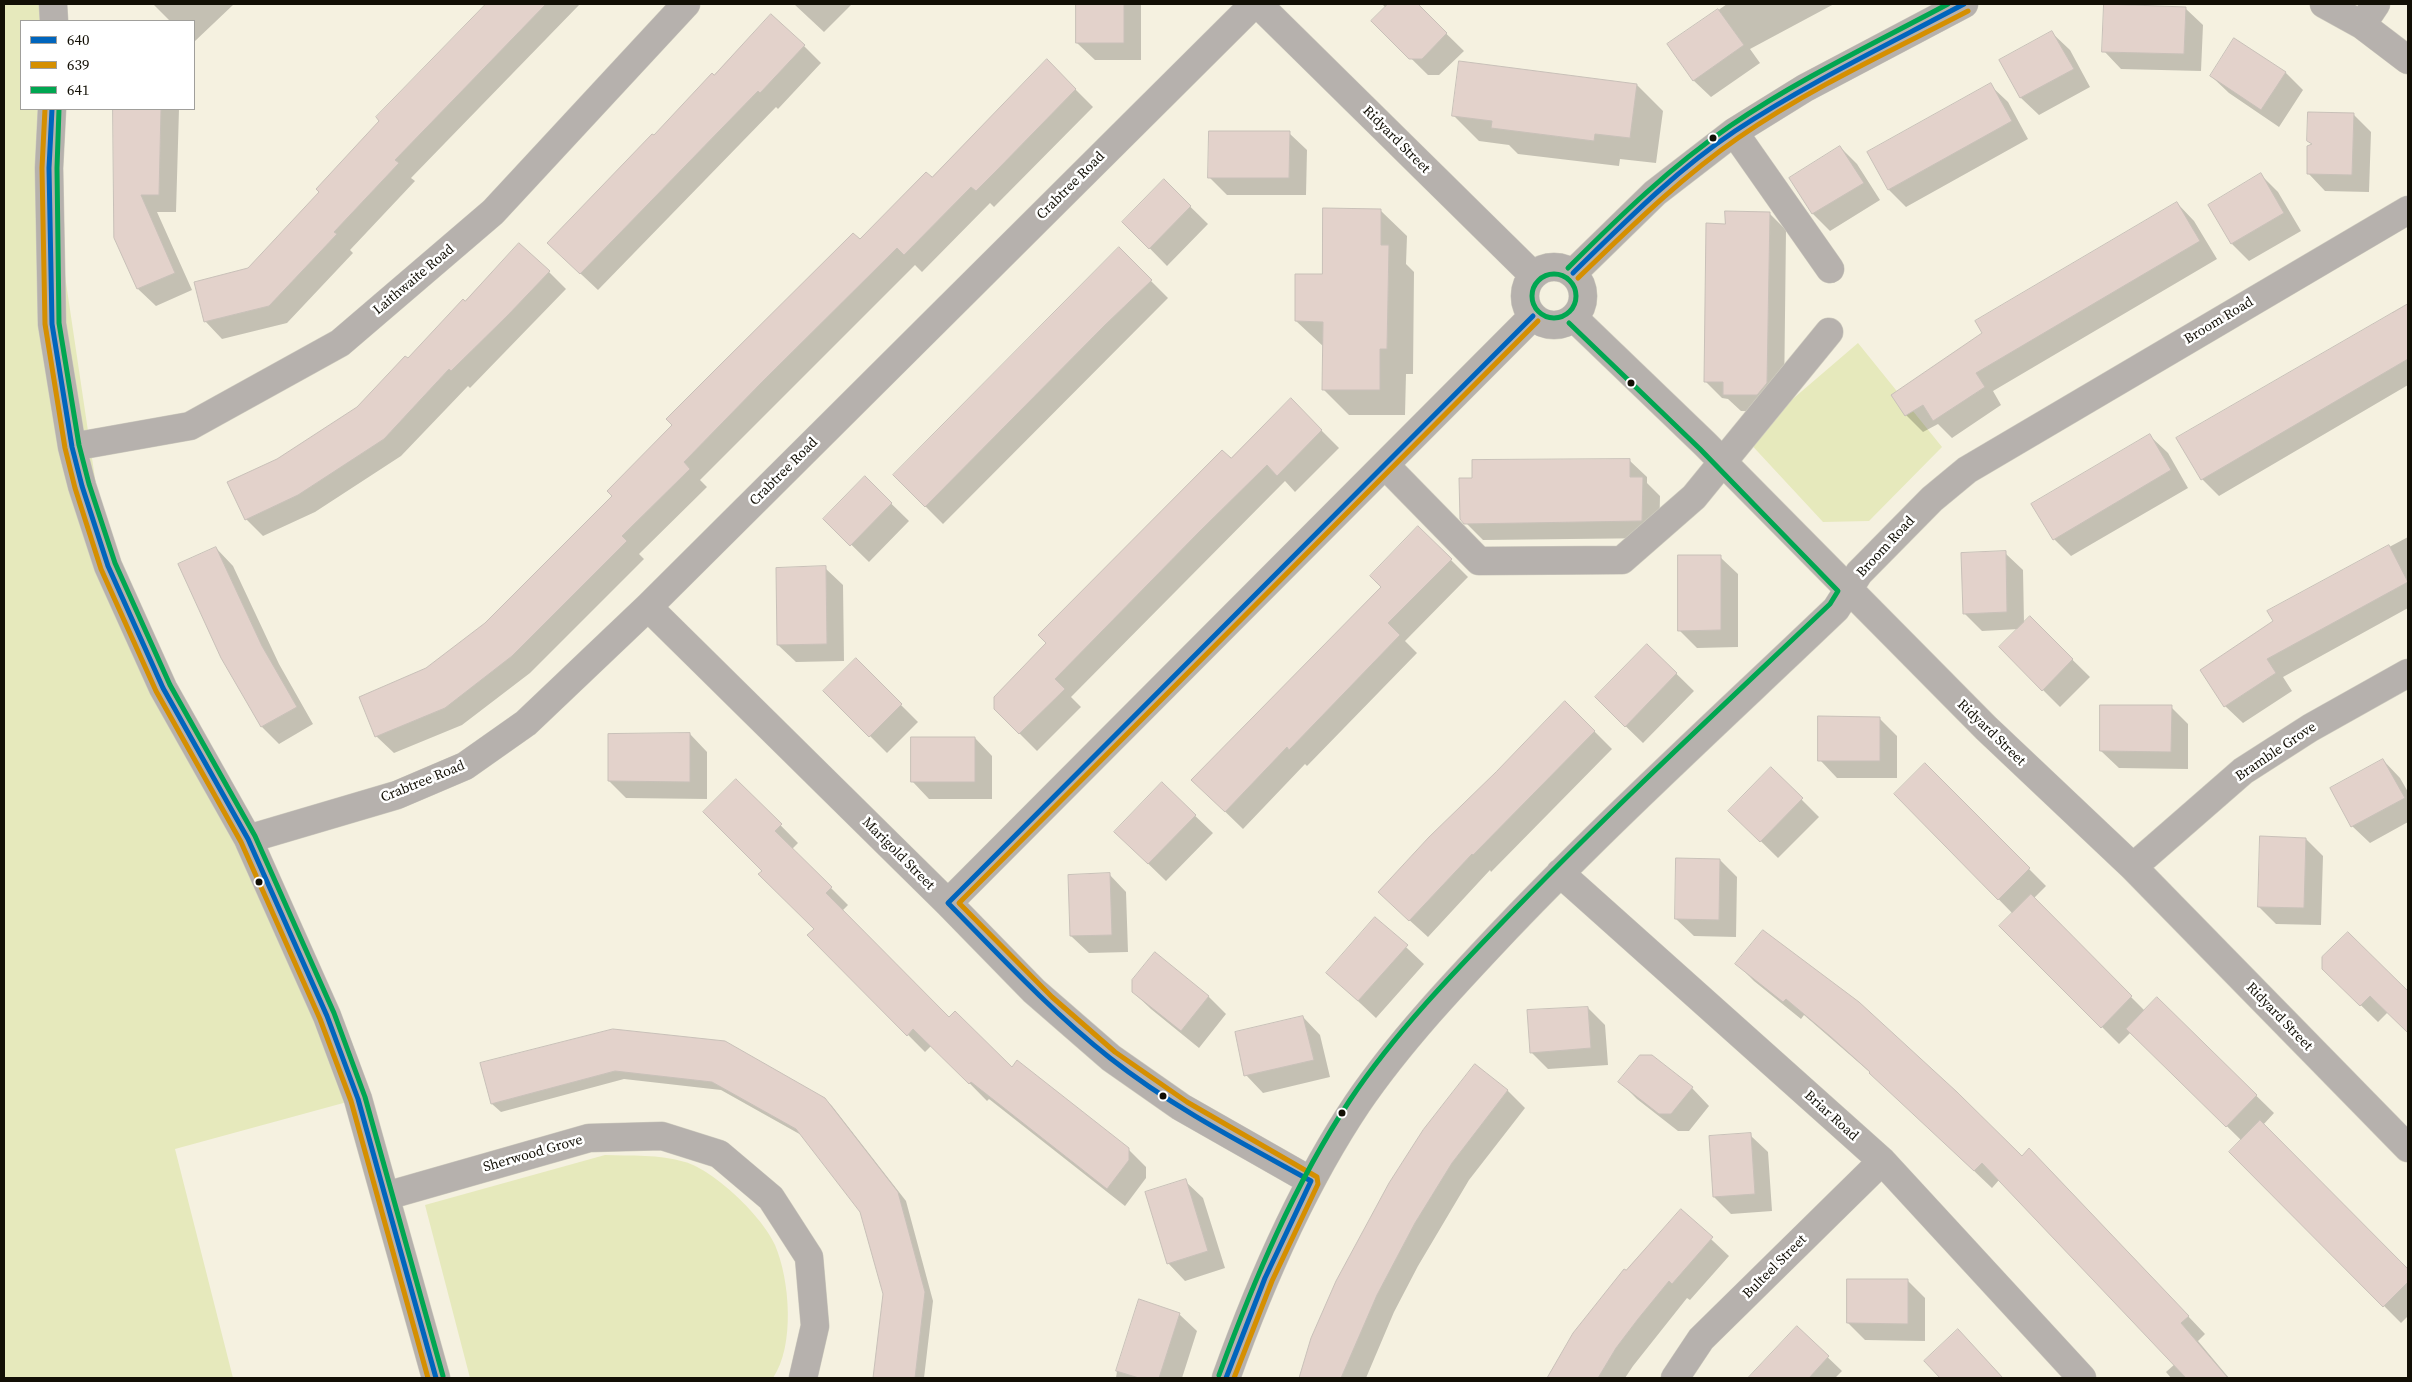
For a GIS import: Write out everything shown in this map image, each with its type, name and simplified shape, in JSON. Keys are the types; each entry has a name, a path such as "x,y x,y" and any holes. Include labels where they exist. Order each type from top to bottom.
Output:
{"street":[{"path":"53,4 54,20"},
{"name":"Laithwaite Road","path":"72,447 190,426 340,342 493,212 686,4"},
{"name":"Crabtree Road","path":"248,838 397,796 465,766 526,723 648,607 1254,4"},
{"name":"Ridyard Street","path":"1258,4 1533,275"},
{"path":"1573,273 1655,193 1734,132 1806,88 1964,4"},
{"path":"2324,4 2369,14 2408,60"},
{"path":"52,110 49,168 52,324 72,447 82,486 108,566 163,688 248,838 327,1016 358,1100 436,1378"},
{"path":"1734,132 1830,269"},
{"name":"Broom Road","path":"1226,1378 1265,1278 1311,1181 1358,1103 1434,1005 1560,873 1836,609 1859,573 1918,512 1967,470 2408,210"},
{"path":"1549,267 1566,269 1573,273 1580,281 1584,291 1580,310 1574,318 1566,323 1549,325 1533,316 1525,300 1526,291 1533,275 1549,267"},
{"path":"948,903 1533,316"},
{"name":"Ridyard Street","path":"1574,318 1723,462 1986,728 2133,868 2408,1148"},
{"path":"1385,464 1479,561 1622,560 1694,497 1829,332"},
{"name":"Marigold Street","path":"648,607 948,903 1034,991 1111,1058 1181,1107 1311,1181"},
{"name":"Bramble Grove","path":"2133,868 2243,771 2310,728 2408,673"},
{"name":"Briar Road","path":"1560,873 1882,1161 2082,1378"},
{"name":"Sherwood Grove","path":"386,1196 589,1138 662,1136 719,1154 771,1198 809,1257 815,1326 803,1378"},
{"name":"Bulteel Street","path":"1675,1378 1701,1339 1882,1161"}],"green space":[{"path":"4,4 51,4 51,20 20,20 20,110 50,110 49,168 108,566 358,1099 175,1149 233,1378 4,1378"},
{"path":"1858,343 1942,447 1869,521 1823,522 1746,439"},
{"path":"605,1155 675,1159 697,1167 723,1184 760,1221 775,1245 780,1259 787,1294 788,1313 785,1349 773,1378 470,1378 425,1205"}],"building":[{"path":"486,4 546,4 395,160 399,163 334,232 337,234 269,306 204,322 194,282 248,268 319,192 316,189 379,121 376,117"},
{"path":"1076,4 1124,4 1124,43 1076,43"},
{"path":"1388,4 1418,4 1447,33 1422,59 1409,59 1371,21"},
{"path":"2104,4 2186,7 2184,54 2102,52"},
{"path":"1718,9 1744,45 1693,81 1667,44"},
{"path":"771,14 805,45 760,93 758,91 580,274 547,243 652,134 654,135 712,73 714,75"},
{"path":"2052,31 2074,69 2020,98 1999,60"},
{"path":"2234,38 2286,72 2261,110 2210,76"},
{"path":"1047,59 1076,89 997,170 976,191 971,187 904,255 897,248 763,381 684,462 690,469 622,536 627,541 512,656 445,708 375,737 359,697 426,668 485,623 612,496 607,491 672,425 666,419 853,233 860,239 926,172 932,177"},
{"path":"1459,61 1637,84 1630,138 1595,134 1594,141 1491,128 1492,121 1452,116"},
{"path":"1991,83 2012,121 1888,190 1867,152"},
{"path":"113,110 161,110 159,195 141,195 175,273 137,289 114,238"},
{"path":"2308,112 2354,113 2352,175 2307,174 2307,146 2312,144 2307,141"},
{"path":"1209,131 1290,131 1289,178 1208,178"},
{"path":"1840,146 1864,183 1812,214 1789,178"},
{"path":"2261,173 2284,213 2231,244 2208,205"},
{"path":"1164,179 1191,206 1149,249 1122,222"},
{"path":"2177,202 2200,241 1976,373 1985,387 1933,421 1923,405 1905,416 1891,395 1982,333 1975,321"},
{"path":"1323,208 1381,209 1381,245 1389,245 1387,349 1380,349 1380,390 1322,390 1323,322 1295,321 1295,274 1322,274"},
{"path":"1725,211 1770,212 1767,383 1757,395 1723,395 1723,382 1704,382 1706,223 1725,224"},
{"path":"519,243 550,271 508,315 451,371 449,369 384,439 298,495 245,520 227,482 277,459 357,407 405,356 408,358 463,299 465,301"},
{"path":"1119,247 1152,280 925,507 893,475"},
{"path":"2408,304 2408,359 2201,480 2176,438"},
{"path":"1291,398 1322,430 1277,476 1267,465 1199,532 1055,679 1065,689 1019,734 994,709 994,697 1046,643 1038,635 1222,450 1231,458"},
{"path":"2150,434 2171,470 2053,540 2031,504"},
{"path":"1630,459 1630,477 1643,477 1642,521 1464,524 1460,519 1459,478 1472,478 1472,460"},
{"path":"865,476 892,503 850,546 823,519"},
{"path":"1418,526 1452,559 1388,623 1400,635 1289,750 1287,747 1225,812 1191,780 1381,587 1370,576"},
{"path":"2389,545 2408,582 2267,659 2276,673 2224,707 2200,670 2273,621 2267,611"},
{"path":"216,547 262,646 297,707 261,727 221,658 178,564"},
{"path":"2006,551 2007,612 1963,614 1961,553"},
{"path":"1678,555 1721,555 1721,630 1678,631"},
{"path":"826,566 827,644 777,645 776,568"},
{"path":"2030,616 2073,659 2042,691 1999,647"},
{"path":"1647,644 1677,673 1625,727 1595,697"},
{"path":"856,658 902,704 869,737 823,691"},
{"path":"1565,701 1595,731 1472,854 1409,921 1378,892 1429,837"},
{"path":"2100,705 2172,705 2171,752 2100,751"},
{"path":"1818,716 1880,717 1880,761 1818,761"},
{"path":"690,733 690,782 608,781 608,734"},
{"path":"911,737 975,737 975,782 911,782"},
{"path":"2383,759 2405,798 2351,827 2330,788"},
{"path":"1925,763 2030,868 1998,900 1894,794"},
{"path":"1771,767 1803,798 1760,842 1728,811"},
{"path":"736,779 782,824 775,831 832,887 826,893 949,1017 955,1011 1012,1067 1017,1060 1129,1148 1129,1160 1107,1189 971,1082 969,1084 913,1029 907,1036 807,935 814,929 758,874 762,871 703,812"},
{"path":"1162,782 1196,815 1148,864 1114,832"},
{"path":"2260,836 2306,838 2304,908 2258,907"},
{"path":"1676,858 1720,859 1719,920 1675,919"},
{"path":"1110,873 1112,935 1070,936 1068,875"},
{"path":"2031,894 2132,996 2101,1028 1999,926"},
{"path":"1375,917 1408,945 1358,1001 1326,973"},
{"path":"1763,930 1859,1002 1957,1092 2022,1156 2029,1148 2189,1316 2181,1323 2228,1378 2186,1378 1982,1163 1974,1171 1830,1036 1786,999 1783,1002 1735,964"},
{"path":"2348,932 2408,991 2408,1033 2370,996 2360,1006 2322,969 2322,957"},
{"path":"1155,952 1209,996 1181,1031 1132,992 1132,980"},
{"path":"2157,997 2257,1095 2226,1127 2126,1029"},
{"path":"1588,1007 1591,1048 1530,1053 1527,1010"},
{"path":"1303,1016 1314,1060 1244,1076 1235,1032"},
{"path":"613,1029 725,1041 825,1098 898,1192 925,1292 915,1378 873,1378 883,1294 860,1212 796,1129 712,1082 615,1071 491,1104 480,1063"},
{"path":"1640,1055 1652,1055 1693,1087 1671,1114 1659,1114 1618,1082"},
{"path":"1475,1064 1508,1090 1452,1163 1415,1223 1377,1295 1341,1378 1299,1378 1311,1338 1336,1281 1389,1183 1423,1130"},
{"path":"2260,1120 2408,1269 2408,1282 2383,1307 2229,1152"},
{"path":"1751,1133 1755,1194 1713,1197 1709,1136"},
{"path":"1186,1179 1208,1251 1167,1264 1145,1192"},
{"path":"1681,1209 1713,1237 1672,1284 1669,1281 1638,1319 1616,1348 1598,1378 1547,1378 1573,1333 1624,1269 1626,1270"},
{"path":"1847,1279 1908,1279 1908,1324 1847,1323"},
{"path":"1139,1299 1180,1313 1159,1378 1139,1378 1116,1371"},
{"path":"1797,1326 1829,1356 1809,1378 1748,1378"},
{"path":"1958,1329 2003,1378 1940,1378 1924,1361"}],"transit line":[{"name":"641","path":"1568,268 1626,211 1687,158 1730,126 1810,77 1948,4"},
{"name":"640","path":"1573,273 1671,180 1735,131 1819,81 1964,4"},
{"name":"639","path":"1578,278 1675,187 1738,138 1822,86 1968,11"},
{"name":"639","path":"45,110 42,168 45,324 65,448 75,488 101,569 156,691 241,842 320,1019 351,1101 428,1378"},
{"name":"640","path":"52,110 49,168 52,324 72,447 82,486 108,566 163,688 248,839 327,1016 358,1099 436,1378"},
{"name":"641","path":"59,110 57,168 59,323 79,445 89,484 115,563 170,685 255,836 334,1013 365,1097 443,1376"},
{"name":"641","path":"1554,274 1566,278 1572,284 1576,296 1572,308 1566,314 1554,318 1542,314 1536,308 1532,296 1536,284 1542,278 1554,274"},
{"name":"640","path":"1226,1378 1265,1278 1311,1181 1233,1138 1158,1093 1110,1058 1047,1003 948,903 1533,316"},
{"name":"639","path":"1234,1378 1272,1281 1318,1184 1317,1177 1187,1102 1115,1052 1052,997 959,903 1538,321"},
{"name":"641","path":"1219,1375 1246,1304 1293,1199 1330,1132 1368,1074 1408,1024 1451,976 1555,868 1830,604 1838,591 1700,449 1569,323"}]}
